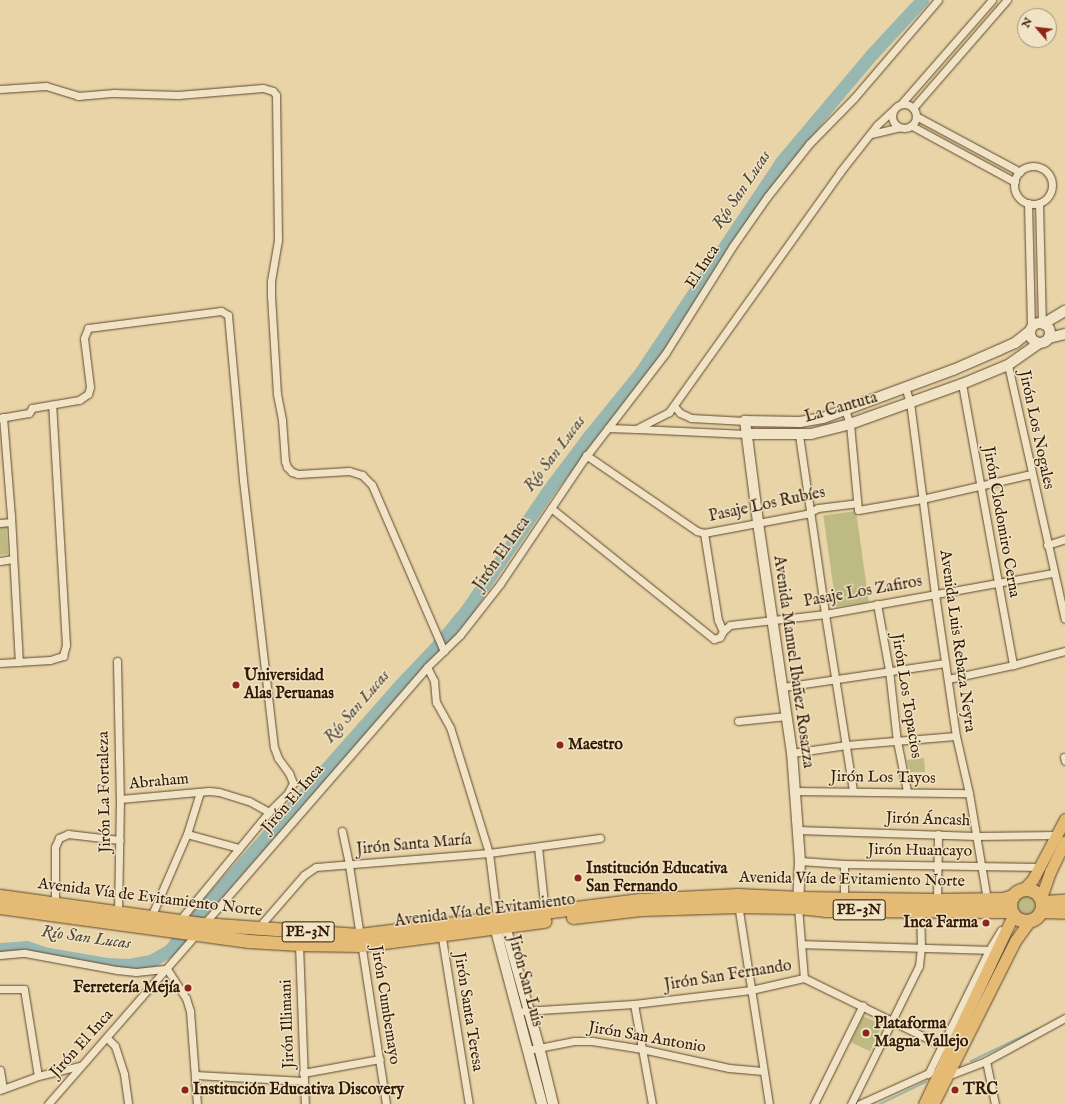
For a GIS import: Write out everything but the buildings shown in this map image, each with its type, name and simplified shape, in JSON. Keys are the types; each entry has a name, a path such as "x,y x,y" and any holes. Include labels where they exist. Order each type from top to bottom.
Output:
{"highway":[{"name":"PE-3N","path":"1013,896 1024,889 1034,891 1038,911"},
{"name":"Avenida Vía de Evitamiento Norte","path":"0,896 55,903 118,917 151,917 177,926"},
{"name":"Avenida Vía de Evitamiento Norte","path":"499,923 545,912 613,907 738,901 799,903 844,898 920,905 937,900 1003,899 1013,896"},
{"path":"1012,913 1010,905 1013,896"},
{"name":"PE-3N","path":"799,903 825,910 920,905 1012,913 1022,921 1038,911 1065,901"},
{"name":"Avenida Vía de Evitamiento Norte","path":"0,907 118,917 197,929 249,941 299,944"},
{"name":"Avenida Vía de Evitamiento","path":"299,944 360,940 613,907"},
{"name":"PE-3N","path":"1038,911 1065,912"},
{"name":"Avenida Vía de Evitamiento Norte","path":"197,929 257,929 360,940"}],"main road":[{"path":"924,1104 944,1062 1000,971 1015,941 1038,911 1061,838 1065,819"},
{"path":"1024,889 1033,879 1061,838"},
{"path":"933,1104 947,1076 950,1052 1012,913"}],"street":[{"name":"El Inca","path":"608,428 665,354 732,247 767,197 809,144 854,98 938,0"},
{"path":"636,429 665,415 674,406 840,172 871,134 893,110 901,104 992,0"},
{"path":"913,108 1007,0"},
{"path":"0,89 46,86 78,96 114,93 178,95 263,88 273,91 276,95 278,240 271,281 271,296 276,394 282,420 285,461 287,467 292,472 298,474 349,471 362,476 372,484 443,650"},
{"path":"901,104 908,104 913,108 916,116 1020,172"},
{"path":"893,110 892,120 898,128"},
{"path":"871,134 898,128 905,129 912,126 916,116"},
{"path":"912,126 1015,182"},
{"path":"1033,166 1042,167 1049,173 1052,181 1052,190 1047,198 1040,203 1028,203 1018,195 1015,182 1020,172 1026,167 1033,166"},
{"path":"1028,203 1030,329 1033,341 1039,343"},
{"path":"1040,203 1042,323 1049,328 1049,338"},
{"path":"19,662 11,522 2,418 28,412 32,408 79,400 88,394 90,387 84,338 88,328 221,311 228,315 243,480 274,747 278,758 289,773 293,783 288,793 269,812 177,926"},
{"name":"La Cantuta","path":"674,406 680,413 691,418 745,421 812,420 845,410 953,370 1015,342 1037,323 1042,323 1065,312"},
{"name":"La Cantuta","path":"608,428 799,435 824,432 962,384 1008,364 1049,338 1065,334"},
{"name":"Jirón Los Nogales","path":"1008,364 1053,573 1065,619"},
{"name":"Jirón Clodomiro Cerna","path":"962,384 1013,665"},
{"name":"Avenida Luis Rebaza Neyra","path":"905,387 910,402 935,594 956,736 970,792 986,899"},
{"path":"0,664 50,660 63,656 66,645 52,404"},
{"path":"845,410 850,424 858,506"},
{"path":"665,415 665,425 669,430"},
{"name":"Avenida Manuel Ibañez Rosazza","path":"745,421 758,522 792,754 800,861 799,903"},
{"name":"Jirón El Inca","path":"48,1104 79,1066 107,1038 167,969 197,929 427,667 460,635 500,584 586,455 608,428"},
{"path":"799,435 853,791"},
{"name":"Pasaje Los Rubíes","path":"586,455 697,531 704,533 810,512 818,508 858,506 922,499 1031,474"},
{"name":"Pasaje Los Zafiros","path":"551,508 708,636 717,639 723,630 734,624 825,614 1053,573"},
{"path":"0,524 11,522"},
{"path":"704,533 718,620 723,630"},
{"path":"1047,545 1065,539"},
{"path":"0,560 13,559"},
{"name":"Jirón Los Topacios","path":"877,604 889,670 897,741 907,791"},
{"path":"948,679 1013,665 1065,650"},
{"name":"Jirón La Fortaleza","path":"117,661 120,799 118,917"},
{"path":"783,687 889,670 946,664"},
{"path":"427,667 434,681 436,702 450,727 489,853 499,923"},
{"path":"738,721 786,716"},
{"path":"792,754 846,745 956,736"},
{"name":"Jirón Los Tayos","path":"795,791 907,791 918,793 970,792"},
{"path":"151,917 187,834 200,792"},
{"name":"Abraham","path":"120,799 200,792 219,792 257,804 269,812"},
{"name":"Jirón Áncash","path":"798,830 1061,838"},
{"name":"Jirón Cumbemayo","path":"342,831 349,865 386,1104"},
{"path":"55,903 55,847 59,838 68,834 120,840"},
{"path":"187,834 239,848"},
{"path":"937,900 938,834"},
{"name":"Jirón Santa María","path":"257,929 298,881 310,870 316,868 489,853 600,838"},
{"path":"538,847 545,912"},
{"name":"Jirón Huancayo","path":"800,861 844,864 1041,867"},
{"path":"844,864 844,898"},
{"path":"738,901 769,1104"},
{"path":"799,903 804,978"},
{"path":"851,1104 919,966 921,948 920,905"},
{"path":"928,1074 950,1052 989,950 1012,913"},
{"name":"Jirón San Luis","path":"499,923 528,1010 553,1104"},
{"name":"Jirón San Luis","path":"499,923 518,1011 542,1104"},
{"name":"Jirón Santa Teresa","path":"440,929 469,1104"},
{"name":"Jirón Illimani","path":"299,944 305,1104"},
{"path":"801,944 989,950"},
{"path":"0,955 25,953 117,970 136,972 167,969 186,998 190,1011 197,1104"},
{"name":"Jirón San Fernando","path":"518,1011 634,1004 751,990 804,978 863,1005 950,1052"},
{"path":"0,989 24,989 38,1076"},
{"path":"634,1004 652,1104"},
{"path":"814,1104 863,1005"},
{"path":"947,1076 986,1061 1065,1018"},
{"path":"107,1038 115,1046 124,1074 128,1104"},
{"name":"Jirón San Antonio","path":"528,1050 574,1040 592,1041 642,1049 729,1068 763,1071"},
{"path":"195,1075 304,1077 380,1059"},
{"path":"986,1061 995,1104"},
{"path":"860,1104 928,1074 944,1062"},
{"path":"0,1070 2,1089 38,1076 79,1066"}],"shaded area":[{"path":"856,511 869,602 836,607 823,516"},
{"path":"6,526 8,554 0,555 0,527"},
{"path":"924,758 925,772 910,772 907,760"},
{"path":"1027,894 1035,898 1039,906 1035,914 1027,918 1019,914 1015,906 1019,898"},
{"name":"Plataforma Magna Vallejo","path":"863,1016 882,1025 870,1051 851,1042"}],"waterway":[{"name":"Río San Lucas","path":"198,914 400,685 437,646 468,608 547,492 589,436 640,373 781,162 872,54 922,0"},
{"name":"Río San Lucas","path":"0,949 26,947 48,954 108,964 128,965 151,961 170,950 181,936"},
{"path":"971,1061 1038,1029"},
{"path":"880,1104 926,1082"}],"place":[{"name":"Universidad Alas Peruanas","path":"236,685"},
{"name":"Maestro","path":"560,745"},
{"name":"Institución Educativa San Fernando","path":"578,878"},
{"name":"Inca Farma","path":"986,923"},
{"name":"Ferretería Mejía","path":"188,988"},
{"name":"Plataforma Magna Vallejo","path":"866,1033"},
{"name":"Institución Educativa Discovery","path":"185,1090"},
{"name":"TRC","path":"955,1090"}]}
